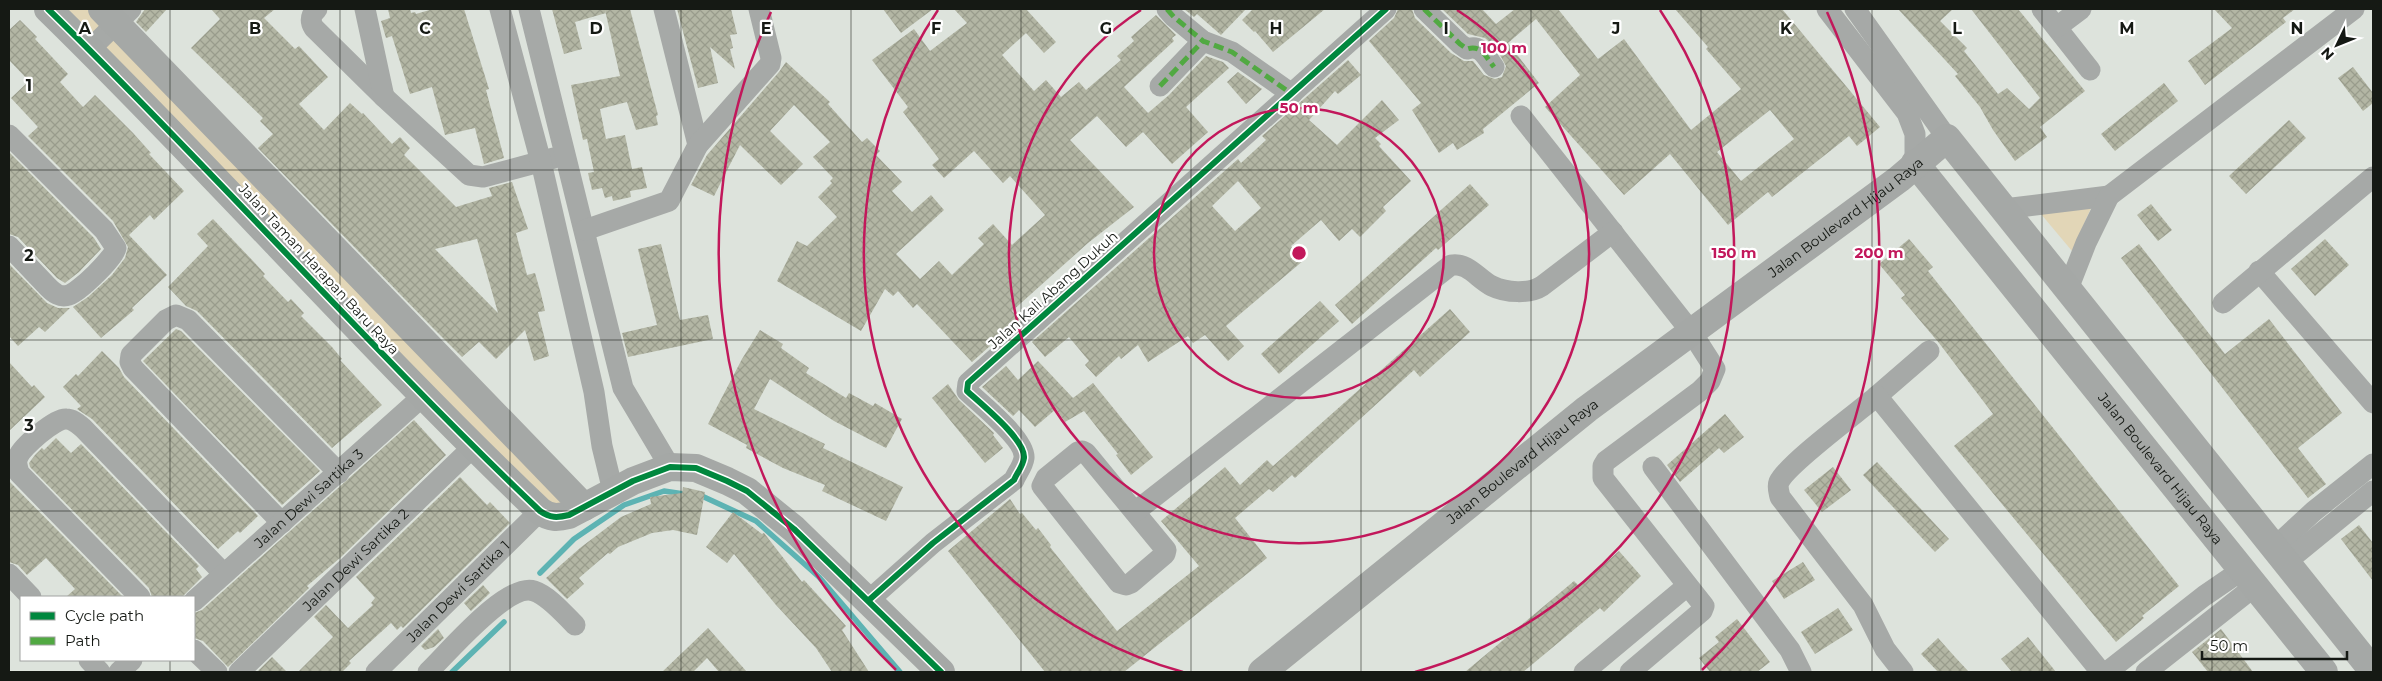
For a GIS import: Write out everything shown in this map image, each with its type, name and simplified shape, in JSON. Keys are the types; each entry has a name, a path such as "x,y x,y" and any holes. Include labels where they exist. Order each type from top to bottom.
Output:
{"street":[{"name":"Jalan Taman Harapan Baru Raya","path":"48,9 90,49 242,205 422,396 540,511"},
{"path":"317,9 310,20 314,28 384,97 469,175 483,177 566,155"},
{"path":"365,9 384,97"},
{"path":"500,9 541,162 594,392 602,446 613,492"},
{"path":"529,9 623,388 670,466"},
{"path":"664,9 698,144"},
{"path":"585,230 669,201 698,144 770,64 772,58 759,9"},
{"path":"1167,9 1174,18 1203,41 1232,52 1292,94"},
{"name":"Jalan Kali Abang Dukuh","path":"869,600 933,543 1014,480 1021,467 1024,458 1020,444 967,390 968,383 1386,9"},
{"path":"1424,9 1467,49 1479,48 1494,67"},
{"path":"1827,9 1907,113 1915,134 1915,163"},
{"path":"1855,9 1946,138 2373,671"},
{"path":"2042,9 2090,70"},
{"path":"2057,27 2081,9"},
{"path":"2068,289 2086,243 2109,196 2354,9"},
{"name":"Jalan Taman Harapan Baru Raya","path":"117,14 584,506"},
{"path":"90,49 117,14"},
{"path":"1160,86 1203,41"},
{"path":"1521,116 1692,333 1715,369 1710,381 1700,391 1606,461 1602,472 1603,478 1703,605 1703,609 1630,672"},
{"path":"9,135 104,230 116,248 110,258 75,292 62,296 55,294 9,246"},
{"path":"1915,163 1946,138"},
{"name":"Jalan Boulevard Hijau Raya","path":"1262,672 1586,410 1899,178 1915,163 2324,672"},
{"path":"2223,303 2259,271 2371,183"},
{"path":"2004,209 2109,196"},
{"path":"1136,511 1451,265 1463,265 1491,286 1528,292 1542,286 1613,232"},
{"path":"2259,271 2373,403"},
{"path":"282,523 133,368 130,362 131,355 166,320 176,315 188,320 339,473"},
{"path":"1903,672 1885,649 1863,605 1780,497 1778,488 1783,477 1798,461 1929,351"},
{"path":"2111,408 2142,382"},
{"path":"594,392 623,388"},
{"name":"Jalan Dewi Sartika 3","path":"195,600 339,473 422,396"},
{"path":"1877,396 2101,672"},
{"path":"139,596 19,473 16,463 24,448 59,420 67,418 76,421 224,574"},
{"name":"Jalan Dewi Sartika 2","path":"239,672 473,447"},
{"path":"1082,451 1086,453 1136,511 1167,552 1131,583 1122,585 1044,488 1043,483 1078,452 1082,451"},
{"path":"2280,555 2314,511 2373,464"},
{"path":"540,511 548,516 559,518 655,471 670,466 696,468 747,491 794,528 941,672"},
{"path":"1653,467 1790,650 1801,672"},
{"path":"2280,555 2373,490"},
{"name":"Jalan Dewi Sartika 1","path":"376,672 540,511"},
{"path":"9,574 30,596"},
{"path":"2108,672 2159,631 2248,578"},
{"path":"2146,672 2174,650 2248,578"},
{"path":"1584,672 1687,586"},
{"path":"428,672 489,611 506,598 521,590 534,591 575,625"},
{"path":"2159,631 2174,650"},
{"path":"195,651 217,672"},
{"path":"90,661 100,672"},
{"path":"120,672 131,661"}],"shaded area":[{"path":"49,9 102,9 584,507 559,517"},
{"path":"2091,208 2072,251 2041,214"}],"building":[{"path":"145,9 167,9 146,32 136,22"},
{"path":"211,9 275,9 264,18 295,49 299,46 328,77 299,104 324,130 350,103 363,113 392,144 400,137 410,148 404,155 456,207 492,196 489,188 512,182 528,229 516,233 527,275 535,273 541,294 545,311 538,312 549,356 534,361 525,330 496,359 479,342 462,357 432,327 258,148 273,134 260,121 263,118 191,48 220,19","holes":["477,239 498,313 435,249"]},
{"path":"388,9 410,9 411,13 415,12 416,14 433,9 464,9 489,89 486,90 504,158 484,164 475,128 445,135 432,87 410,94 392,36 386,38 381,21 390,18"},
{"path":"552,9 630,9 658,115 656,116 658,125 636,130 627,102 600,109 606,139 625,135 632,169 642,167 647,188 630,191 631,197 613,201 612,196 605,198 602,188 592,190 588,173 594,172 587,139 583,140 571,85 620,76 606,13 575,22 582,49 564,54"},
{"path":"677,9 731,9 737,34 730,35 733,48 730,49 735,69 710,47 718,83 698,88"},
{"path":"883,9 933,9 901,33"},
{"path":"954,9 1026,9 1056,42 1044,53 1026,33 1002,55 1034,91 1046,80 1061,97 1079,82 1086,90 1121,60 1117,56 1134,41 1131,37 1156,15 1176,35 1172,38 1174,41 1124,87 1148,113 1169,95 1206,56 1223,62 1229,68 1186,107 1208,132 1172,164 1143,132 1126,147 1097,116 1070,140 1134,207 1088,243 1012,311 1020,319 988,344 990,346 972,362 917,304 913,308 898,291 893,296 885,289 861,331 777,281 797,241 807,246 837,217 818,197 832,183 830,181 833,178 813,157 830,142 794,105 770,131 803,164 781,185 740,145 714,196 691,185 707,155 786,62 830,102 828,104 862,142 867,138 880,151 876,155 902,182 892,191 912,212 931,195 944,210 896,254 920,279 939,261 952,275 984,244 978,238 993,224 1012,245 1045,215 1010,176 1003,183 974,151 944,178 932,165 939,159 903,112 908,107 872,60 914,29 930,51 967,23"},
{"path":"1184,9 1246,9 1221,35 1197,14 1194,17"},
{"path":"1253,9 1325,9 1273,52 1255,31 1242,20"},
{"path":"1398,9 1412,9 1415,18 1451,53 1464,61 1473,61 1484,75 1495,79 1502,77 1506,66 1496,48 1485,38 1468,34 1442,9 1482,9 1496,24 1515,9 1558,9 1598,59 1624,39 1691,130 1741,89 1706,49 1708,47 1675,9 1782,9 1880,127 1857,146 1849,136 1772,197 1768,192 1728,225 1670,154 1624,195 1545,107 1580,75 1536,19 1508,43 1539,83 1483,129 1484,133 1457,150 1453,143 1439,153 1412,110 1421,103 1369,41 1394,18","holes":["1770,110 1794,139 1741,181 1717,152"]},
{"path":"1898,9 1953,9 1940,21 1967,48 1964,51 1998,94 2007,88 2029,109 2040,98 1971,9 2018,9 2085,91 2040,127 2047,137 2015,161 1993,130 1980,107 1955,76 1958,74"},
{"path":"2214,9 2295,9 2283,18 2286,22 2205,85 2188,61 2232,28"},
{"path":"20,20 68,74 60,82 83,107 95,95 133,133 151,153 149,154 184,191 154,220 150,215 129,235 167,275 132,308 134,310 101,338 73,307 88,297 112,275 125,258 128,247 113,221 28,136 38,127 11,98 29,81 9,60 9,30"},
{"path":"1348,60 1361,75 1338,94 1335,91 1309,120 1337,145 1382,100 1399,120 1375,138 1381,144 1379,146 1411,181 1383,207 1386,211 1360,237 1352,229 1339,241 1321,220 1291,246 1304,260 1226,326 1244,346 1228,361 1205,335 1193,343 1188,336 1148,362 1138,345 1121,359 1119,356 1096,377 1085,365 1089,361 1069,337 1045,357 1032,342 1238,159 1241,163 1266,140 1262,136","holes":["1238,181 1261,208 1235,231 1212,206"]},
{"path":"2353,67 2373,93 2373,103 2363,111 2338,78"},
{"path":"1238,72 1262,89 1246,104 1227,82"},
{"path":"2164,83 2178,101 2115,151 2101,134"},
{"path":"2289,120 2306,138 2246,194 2229,176"},
{"path":"10,153 94,238 101,249 79,272 65,283 57,278 18,237 9,234"},
{"path":"1470,184 1489,205 1438,250 1436,248 1352,324 1335,305"},
{"path":"2151,204 2172,230 2158,241 2137,215"},
{"path":"213,219 265,274 263,276 288,302 291,299 304,313 301,316 332,347 342,359 340,360 382,405 332,448 197,311 186,306 168,287 208,246 197,234"},
{"path":"1909,239 1933,267 1928,271 2179,586 2142,616 2144,618 2116,642 1954,446 1993,414 1939,343 1901,298 1905,295 1879,264"},
{"path":"2325,239 2349,265 2315,296 2291,269"},
{"path":"661,244 680,320 708,315 713,339 628,357 622,333 657,325 638,249"},
{"path":"2139,244 2225,354 2269,319 2342,413 2298,448 2326,484 2308,498 2121,258"},
{"path":"9,264 47,303 58,308 70,308 45,332 39,327 18,346 9,336"},
{"path":"1320,301 1339,321 1279,374 1261,354"},
{"path":"1450,309 1470,332 1420,377 1414,370 1295,478 1292,475 1273,492 1269,489 1235,518 1267,558 1124,672 1045,672 948,551 1010,499 1020,514 1022,513 1036,530 1038,528 1051,545 1050,547 1117,631 1199,566 1161,521 1225,467 1240,485 1267,460 1273,466"},
{"path":"176,329 181,331 320,471 282,505 143,361"},
{"path":"760,330 783,344 781,348 809,368 806,373 846,398 849,393 873,406 875,403 902,419 886,448 834,421 770,379 754,409 825,444 823,448 903,487 886,521 822,491 825,485 783,468 746,448 747,445 708,424 742,359"},
{"path":"102,351 119,368 124,377 258,516 240,533 238,531 218,549 92,419 77,409 81,406 63,387 76,374 78,376"},
{"path":"1038,361 1073,398 1093,383 1153,457 1131,475 1116,455 1118,454 1084,411 1065,422 1056,409 1035,427 1019,410 1013,416 982,387 1006,366 1018,380"},
{"path":"9,362 32,387 34,385 45,397 9,431"},
{"path":"948,384 959,400 994,433 993,435 1003,448 985,463 932,398"},
{"path":"1725,414 1744,437 1724,453 1719,448 1680,482 1667,465"},
{"path":"414,420 446,455 340,558 307,586 309,588 228,667 203,641 195,638 195,613 202,610"},
{"path":"56,438 71,453 81,444 199,566 196,569 202,577 183,596 152,596 149,588 30,467 29,463 35,455 42,448 44,450"},
{"path":"1877,462 1949,539 1935,552 1863,475"},
{"path":"1833,467 1851,490 1822,512 1804,490"},
{"path":"460,477 487,505 490,502 510,523 403,628 401,626 397,630 391,623 349,661 351,663 342,672 298,672 333,637 314,617 326,605 348,628 373,605 371,603 375,598 356,577"},
{"path":"9,480 122,596 67,596 75,589 46,558 27,575 18,565 9,562"},
{"path":"683,487 705,492 697,535 673,530 652,533 618,547 610,554 608,553 579,578 584,584 567,599 546,578 580,548 621,517 651,504 650,497 682,493"},
{"path":"733,512 762,534 764,533 802,582 804,580 846,626 842,630 869,672 832,672 816,648 776,605 734,554 727,563 706,547"},
{"path":"2359,525 2373,543 2373,581 2341,539"},
{"path":"1619,551 1641,576 1604,612 1600,608 1523,672 1465,672 1574,581 1579,586"},
{"path":"1803,562 1815,580 1784,599 1772,581"},
{"path":"483,585 490,593 471,611 464,603"},
{"path":"1838,608 1853,630 1815,654 1801,632"},
{"path":"1737,619 1770,662 1757,672 1710,672 1699,658 1719,642 1715,637"},
{"path":"708,628 747,672 719,672 707,658 693,672 662,672"},
{"path":"438,629 444,638 434,647 425,650 421,646"},
{"path":"2221,629 2253,672 2208,672 2192,652"},
{"path":"2028,637 2056,672 2012,672 2001,659"},
{"path":"1938,638 1969,672 1938,672 1921,654"},
{"path":"272,657 287,672 257,672"}],"waterway":[{"path":"540,573 574,539 624,505 664,491 684,494"},
{"path":"698,496 756,521 819,577 900,672"},
{"path":"452,672 504,622"}],"marked path":[{"path":"1167,9 1203,41 1232,52 1292,94"},
{"path":"1424,9 1460,44 1467,49 1476,48 1483,52 1494,67"},
{"path":"1160,86 1203,41"}],"cycle path":[{"path":"48,9 172,134 415,387 540,511 554,517 569,515 633,481 670,467 696,468 747,491 794,529 941,672"},
{"path":"869,600 933,543 1014,480 1021,467 1024,458 1023,450 1018,442 1011,432 967,391 968,383 1386,9"}]}
